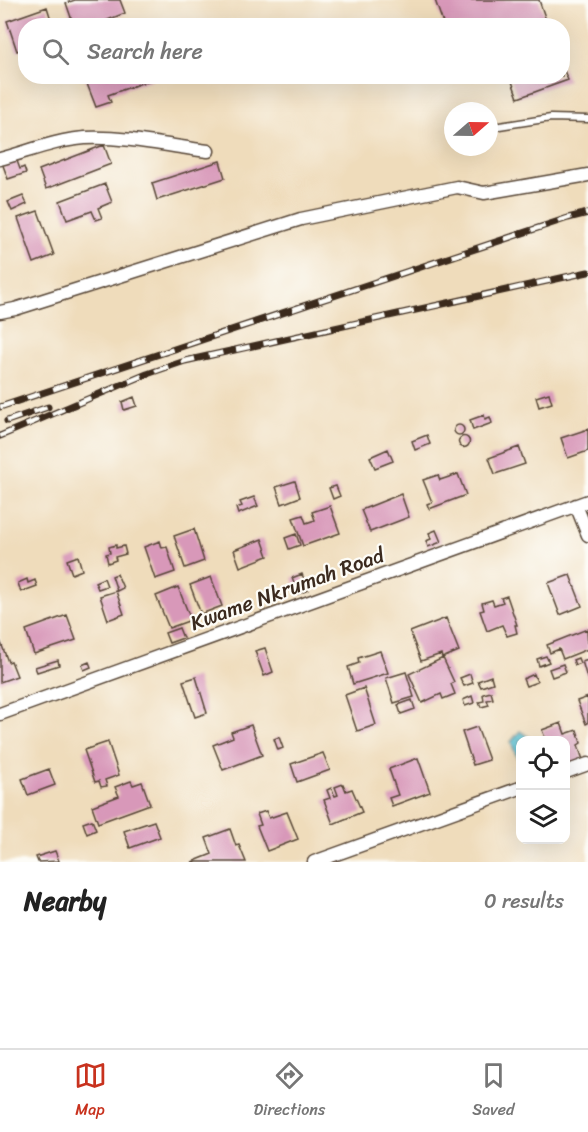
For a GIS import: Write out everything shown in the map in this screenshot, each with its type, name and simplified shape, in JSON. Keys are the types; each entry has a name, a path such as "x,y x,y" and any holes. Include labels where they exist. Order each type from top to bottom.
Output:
{"street":[{"path":"0,159 83,138 208,151"},
{"path":"0,312 301,219 457,187 484,193 588,175"},
{"path":"582,503 588,535"},
{"name":"Kwame Nkrumah Road","path":"0,714 582,503"},
{"path":"570,771 588,764"},
{"path":"314,862 516,789"}],"lane":[{"path":"498,127 551,118 588,119"}],"water":[{"path":"520,731 527,736 516,736 516,755 511,742"}],"building":[{"path":"75,0 120,0 125,13 113,18 71,18 66,3"},
{"path":"435,0 539,0 545,18 441,18"},
{"path":"47,7 50,18 18,18 17,51 7,21"},
{"path":"87,84 139,84 108,95 111,102 96,107"},
{"path":"513,84 557,84 518,98"},
{"path":"104,145 111,164 46,189 39,170"},
{"path":"23,159 17,161 20,169 24,167 26,173 8,179 1,160"},
{"path":"220,161 225,178 157,200 152,183"},
{"path":"105,184 112,202 98,208 102,218 96,220 92,211 67,220 60,201"},
{"path":"23,196 27,204 12,211 8,202"},
{"path":"38,211 54,255 34,263 18,218"},
{"path":"549,393 552,403 539,407 536,397"},
{"path":"134,397 137,406 124,410 122,402"},
{"path":"484,415 485,419 490,417 492,423 473,430 470,420"},
{"path":"459,425 463,426 463,434 459,435 455,434 454,430 455,426"},
{"path":"588,429 588,451 568,458 561,438"},
{"path":"427,435 430,444 415,450 412,441"},
{"path":"464,437 468,438 468,446 464,447 460,446 459,442 460,438"},
{"path":"519,447 525,464 495,474 489,458"},
{"path":"388,449 393,461 375,468 370,457"},
{"path":"458,474 466,495 429,509 427,504 432,502 423,480 438,475 440,480"},
{"path":"295,481 300,497 282,504 276,487"},
{"path":"336,486 340,496 333,499 329,488"},
{"path":"401,494 409,517 370,532 361,510"},
{"path":"254,497 258,506 238,514 236,508 242,506 240,502"},
{"path":"330,506 340,533 303,546 293,518 303,515 306,523 315,520 312,512"},
{"path":"194,529 204,561 185,568 174,536"},
{"path":"436,530 441,542 428,547 426,541 431,539 429,533"},
{"path":"296,534 300,545 289,549 285,538"},
{"path":"262,539 268,556 240,567 234,550"},
{"path":"160,541 162,548 167,547 175,572 155,579 144,547"},
{"path":"116,545 116,548 124,546 126,554 115,557 116,560 108,563 106,554 110,553 109,547"},
{"path":"78,556 82,570 72,574 67,560"},
{"path":"117,574 123,588 117,591 112,576"},
{"path":"302,574 308,590 298,594 292,578"},
{"path":"570,575 582,606 560,615 548,583"},
{"path":"211,577 222,606 201,614 190,585"},
{"path":"104,578 107,586 98,589 95,582"},
{"path":"27,579 28,583 35,580 37,586 21,592 18,583"},
{"path":"178,587 191,620 169,628 156,596"},
{"path":"116,591 124,614 108,620 100,596"},
{"path":"507,596 517,625 515,625 517,633 507,636 502,625 487,631 480,611 484,610 482,603 492,600 494,605 503,602 501,598"},
{"path":"67,615 76,640 34,654 26,630"},
{"path":"446,618 459,651 442,658 441,654 421,661 410,632"},
{"path":"179,628 183,638 169,643 165,633"},
{"path":"587,629 588,649 563,659 559,649 550,653 547,645"},
{"path":"0,640 8,662 11,661 17,676 0,682"},
{"path":"265,648 273,672 264,676 255,651"},
{"path":"380,651 388,673 353,684 348,667 359,663 358,658"},
{"path":"546,656 549,662 539,666 537,659"},
{"path":"443,658 454,682 451,684 455,694 443,699 441,694 422,703 409,674"},
{"path":"578,658 580,663 575,665 573,660"},
{"path":"588,659 588,678 587,678 582,661"},
{"path":"58,660 59,665 37,672 35,667"},
{"path":"89,662 91,667 84,670 82,665"},
{"path":"563,664 566,672 552,677 549,669"},
{"path":"406,672 414,697 394,703 386,678"},
{"path":"470,674 473,683 464,686 460,678"},
{"path":"534,674 537,682 526,686 523,679"},
{"path":"491,676 493,683 481,687 478,681"},
{"path":"196,677 207,713 195,717 183,681"},
{"path":"364,688 376,725 357,731 345,695"},
{"path":"491,692 493,699 487,700 489,705 481,707 479,702 484,701 483,694"},
{"path":"472,696 474,703 465,706 463,700"},
{"path":"588,697 588,723 586,724 577,701"},
{"path":"412,700 415,709 401,714 398,705"},
{"path":"561,723 565,734 577,730 581,743 578,745 583,760 570,765 570,736 544,736 542,730"},
{"path":"251,725 262,755 223,770 213,745 233,737 231,732"},
{"path":"477,727 489,760 473,765 462,732"},
{"path":"279,737 283,748 278,750 274,739"},
{"path":"108,742 119,775 105,780 107,786 101,787 99,781 95,782 84,750"},
{"path":"323,753 330,770 297,782 291,764"},
{"path":"418,758 430,792 392,806 389,798 398,795 389,769"},
{"path":"49,769 55,785 28,795 22,779"},
{"path":"131,781 133,785 142,782 150,804 98,823 92,806 119,796 115,787"},
{"path":"343,784 346,791 352,789 362,812 333,824 324,800 330,798 327,790 331,788 335,796 338,795 335,787"},
{"path":"266,811 269,818 287,812 298,839 267,851 257,826 261,825 257,814"},
{"path":"92,820 96,830 87,834 83,823"},
{"path":"154,821 160,837 130,848 124,831"},
{"path":"230,829 236,846 239,845 246,862 192,862 212,854 206,838"},
{"path":"55,851 59,861 38,862 36,857"}],"railway":[{"path":"0,407 588,213"},
{"path":"0,436 147,374 185,361 588,272"},
{"path":"7,421 48,407"}]}
